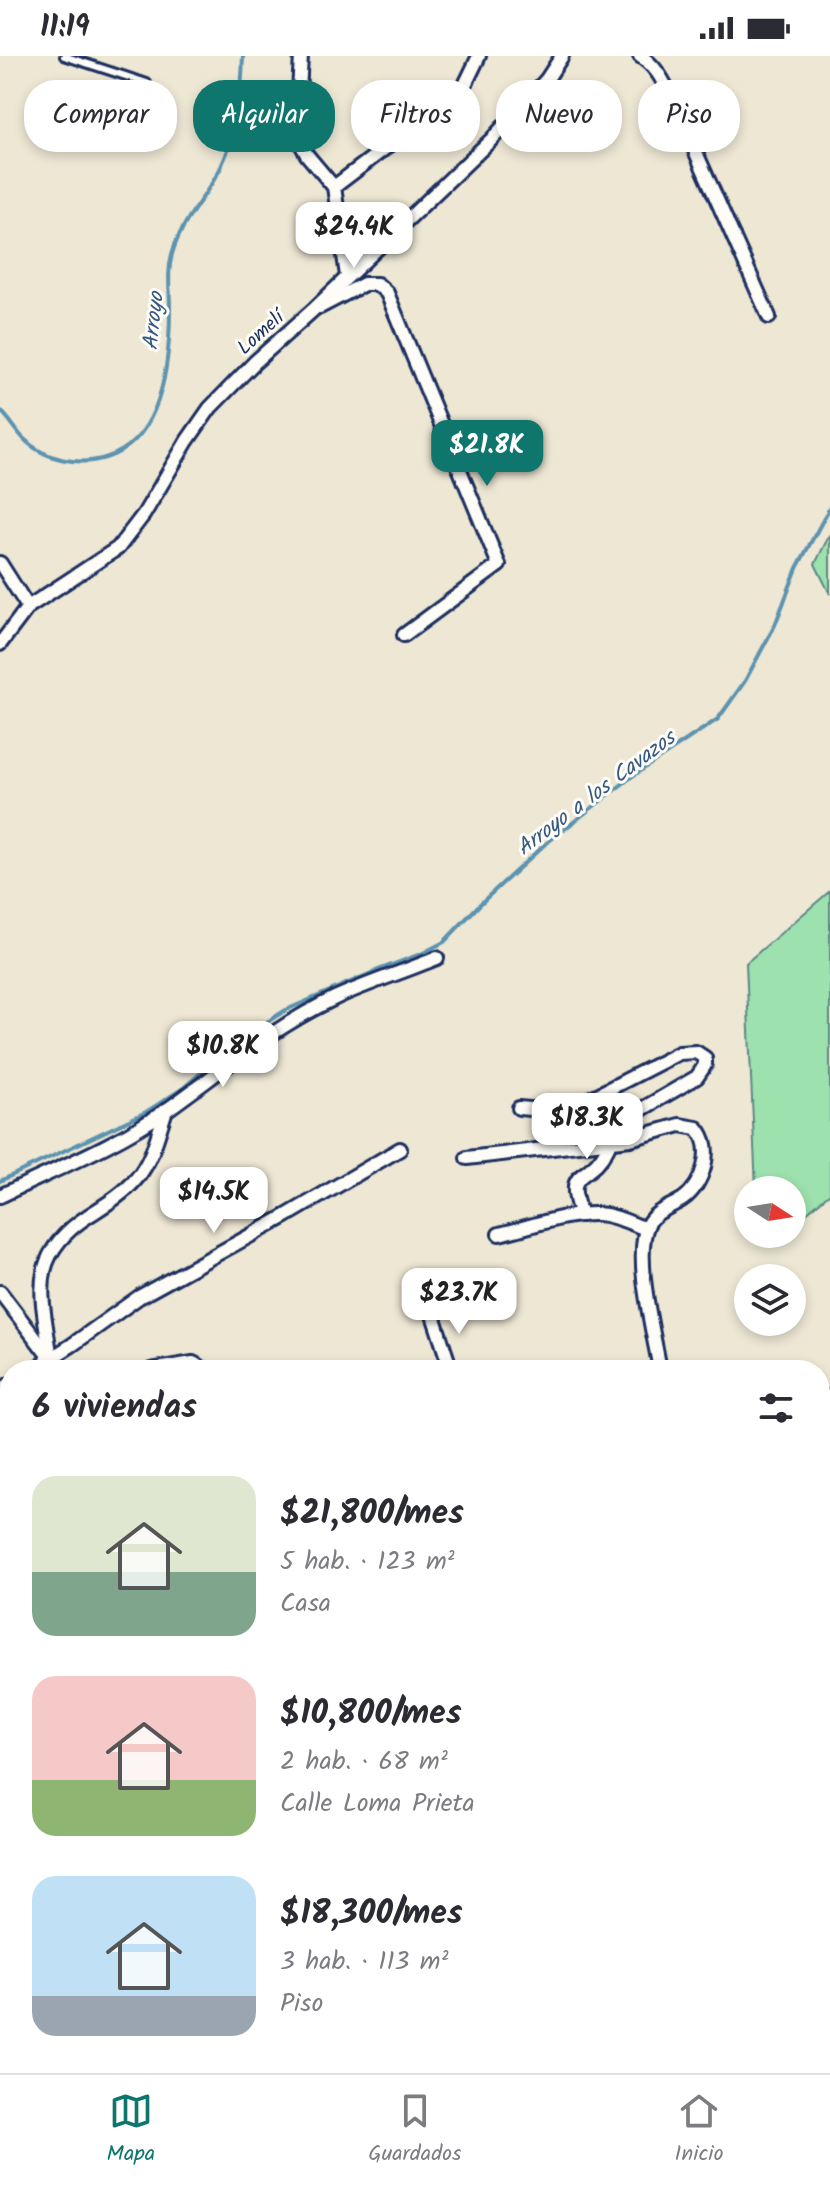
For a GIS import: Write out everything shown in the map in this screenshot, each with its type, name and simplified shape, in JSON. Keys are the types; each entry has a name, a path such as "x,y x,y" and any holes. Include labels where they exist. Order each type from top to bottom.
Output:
{"street":[{"path":"301,56 299,140 307,155 334,187 347,276"},
{"path":"334,187 463,89 479,56"},
{"name":"Lomelí","path":"0,644 28,607 118,548 137,525 210,408 502,128 547,79 562,56"},
{"path":"640,56 660,75 670,94 769,317"},
{"path":"313,310 364,284 377,284 387,293 499,565 404,635"},
{"path":"0,563 28,607"},
{"path":"0,1196 112,1142 166,1110 246,1050 293,1021 336,998 437,958"},
{"path":"519,1108 564,1112 679,1053 696,1052 702,1055 705,1065 697,1077 625,1119 609,1140 605,1152 580,1175 573,1194 581,1215"},
{"path":"53,1360 42,1291 48,1255 68,1229 123,1192 137,1178 148,1161 166,1110"},
{"path":"467,1158 651,1134 680,1125 697,1128 702,1134 706,1160 693,1189 651,1219 643,1243 644,1274 658,1360"},
{"path":"59,1360 139,1297 400,1149"},
{"path":"499,1234 581,1215 616,1217 646,1229"},
{"path":"0,1292 51,1360"},
{"path":"432,1312 448,1360"}],"lane":[{"path":"64,56 138,80"}],"green space":[{"path":"830,534 830,594 815,564"},
{"path":"830,891 830,1193 806,1213 806,1176 755,1176 746,963"}],"waterway":[{"name":"Arroyo","path":"0,410 32,446 63,460 86,461 108,457 127,447 141,433 152,415 165,372 170,329 169,274 172,254 182,230 226,156 238,114 243,56"},
{"name":"Arroyo a los Cavazos","path":"0,1181 146,1112 182,1089 243,1037 286,1010 444,942 544,845 634,775 718,719 745,681 775,625 797,568 830,507"}]}
